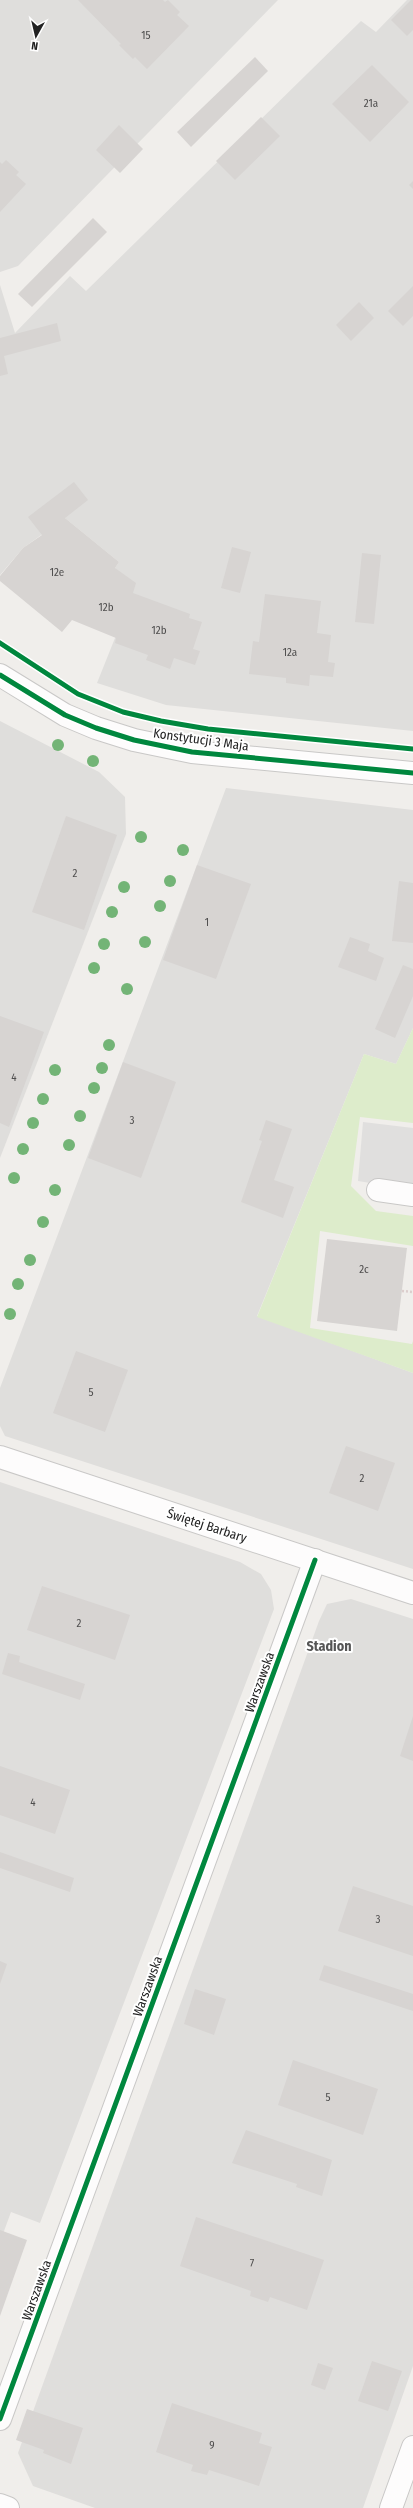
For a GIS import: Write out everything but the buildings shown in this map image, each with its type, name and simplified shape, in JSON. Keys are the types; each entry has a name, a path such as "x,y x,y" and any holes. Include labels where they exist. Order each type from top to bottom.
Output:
{"street":[{"name":"Konstytucji 3 Maja","path":"0,675 65,715 96,728 134,740 192,752 413,773"},
{"path":"378,1190 413,1195"},
{"name":"Świętej Barbary","path":"0,1457 413,1593"},
{"name":"Warszawska","path":"0,2419 315,1560"},
{"path":"391,2508 413,2447"},
{"path":"0,2505 8,2508"}],"path":[{"path":"402,1291 413,1292"}],"shaded area":[{"path":"0,0 278,0 18,266 0,272"},
{"path":"407,0 413,0 413,731 166,705 97,683 133,593 115,568 119,562 65,518 23,548 0,575 0,285 15,333 70,276 86,291 361,21 376,32"},
{"path":"0,721 99,772 125,797 126,834 0,1158"},
{"path":"226,788 413,810 413,1028 396,1064 364,1054 257,1316 413,1373 413,1569 5,1436 0,1426 0,1388"},
{"path":"363,1122 413,1128 413,1190 358,1181"},
{"path":"0,1482 240,1562 261,1574 271,1590 274,1609 40,2223 11,2212 0,2242"},
{"path":"351,1599 413,1619 413,2366 363,2508 95,2508 33,2486 18,2453 319,1621 327,1604"}],"green space":[{"path":"413,1028 413,1123 360,1117 351,1186 376,1211 413,1216 413,1246 320,1231 310,1328 412,1344 413,1341 413,1373 257,1317 364,1054 396,1064"}],"cycle path":[{"path":"0,643 78,694 123,712 161,721 208,729 413,749"},
{"path":"0,675 65,715 96,728 134,740 192,752 413,773"},
{"path":"0,2419 315,1560"}],"district":[{"name":"Stadion","path":"329,1646"}]}
